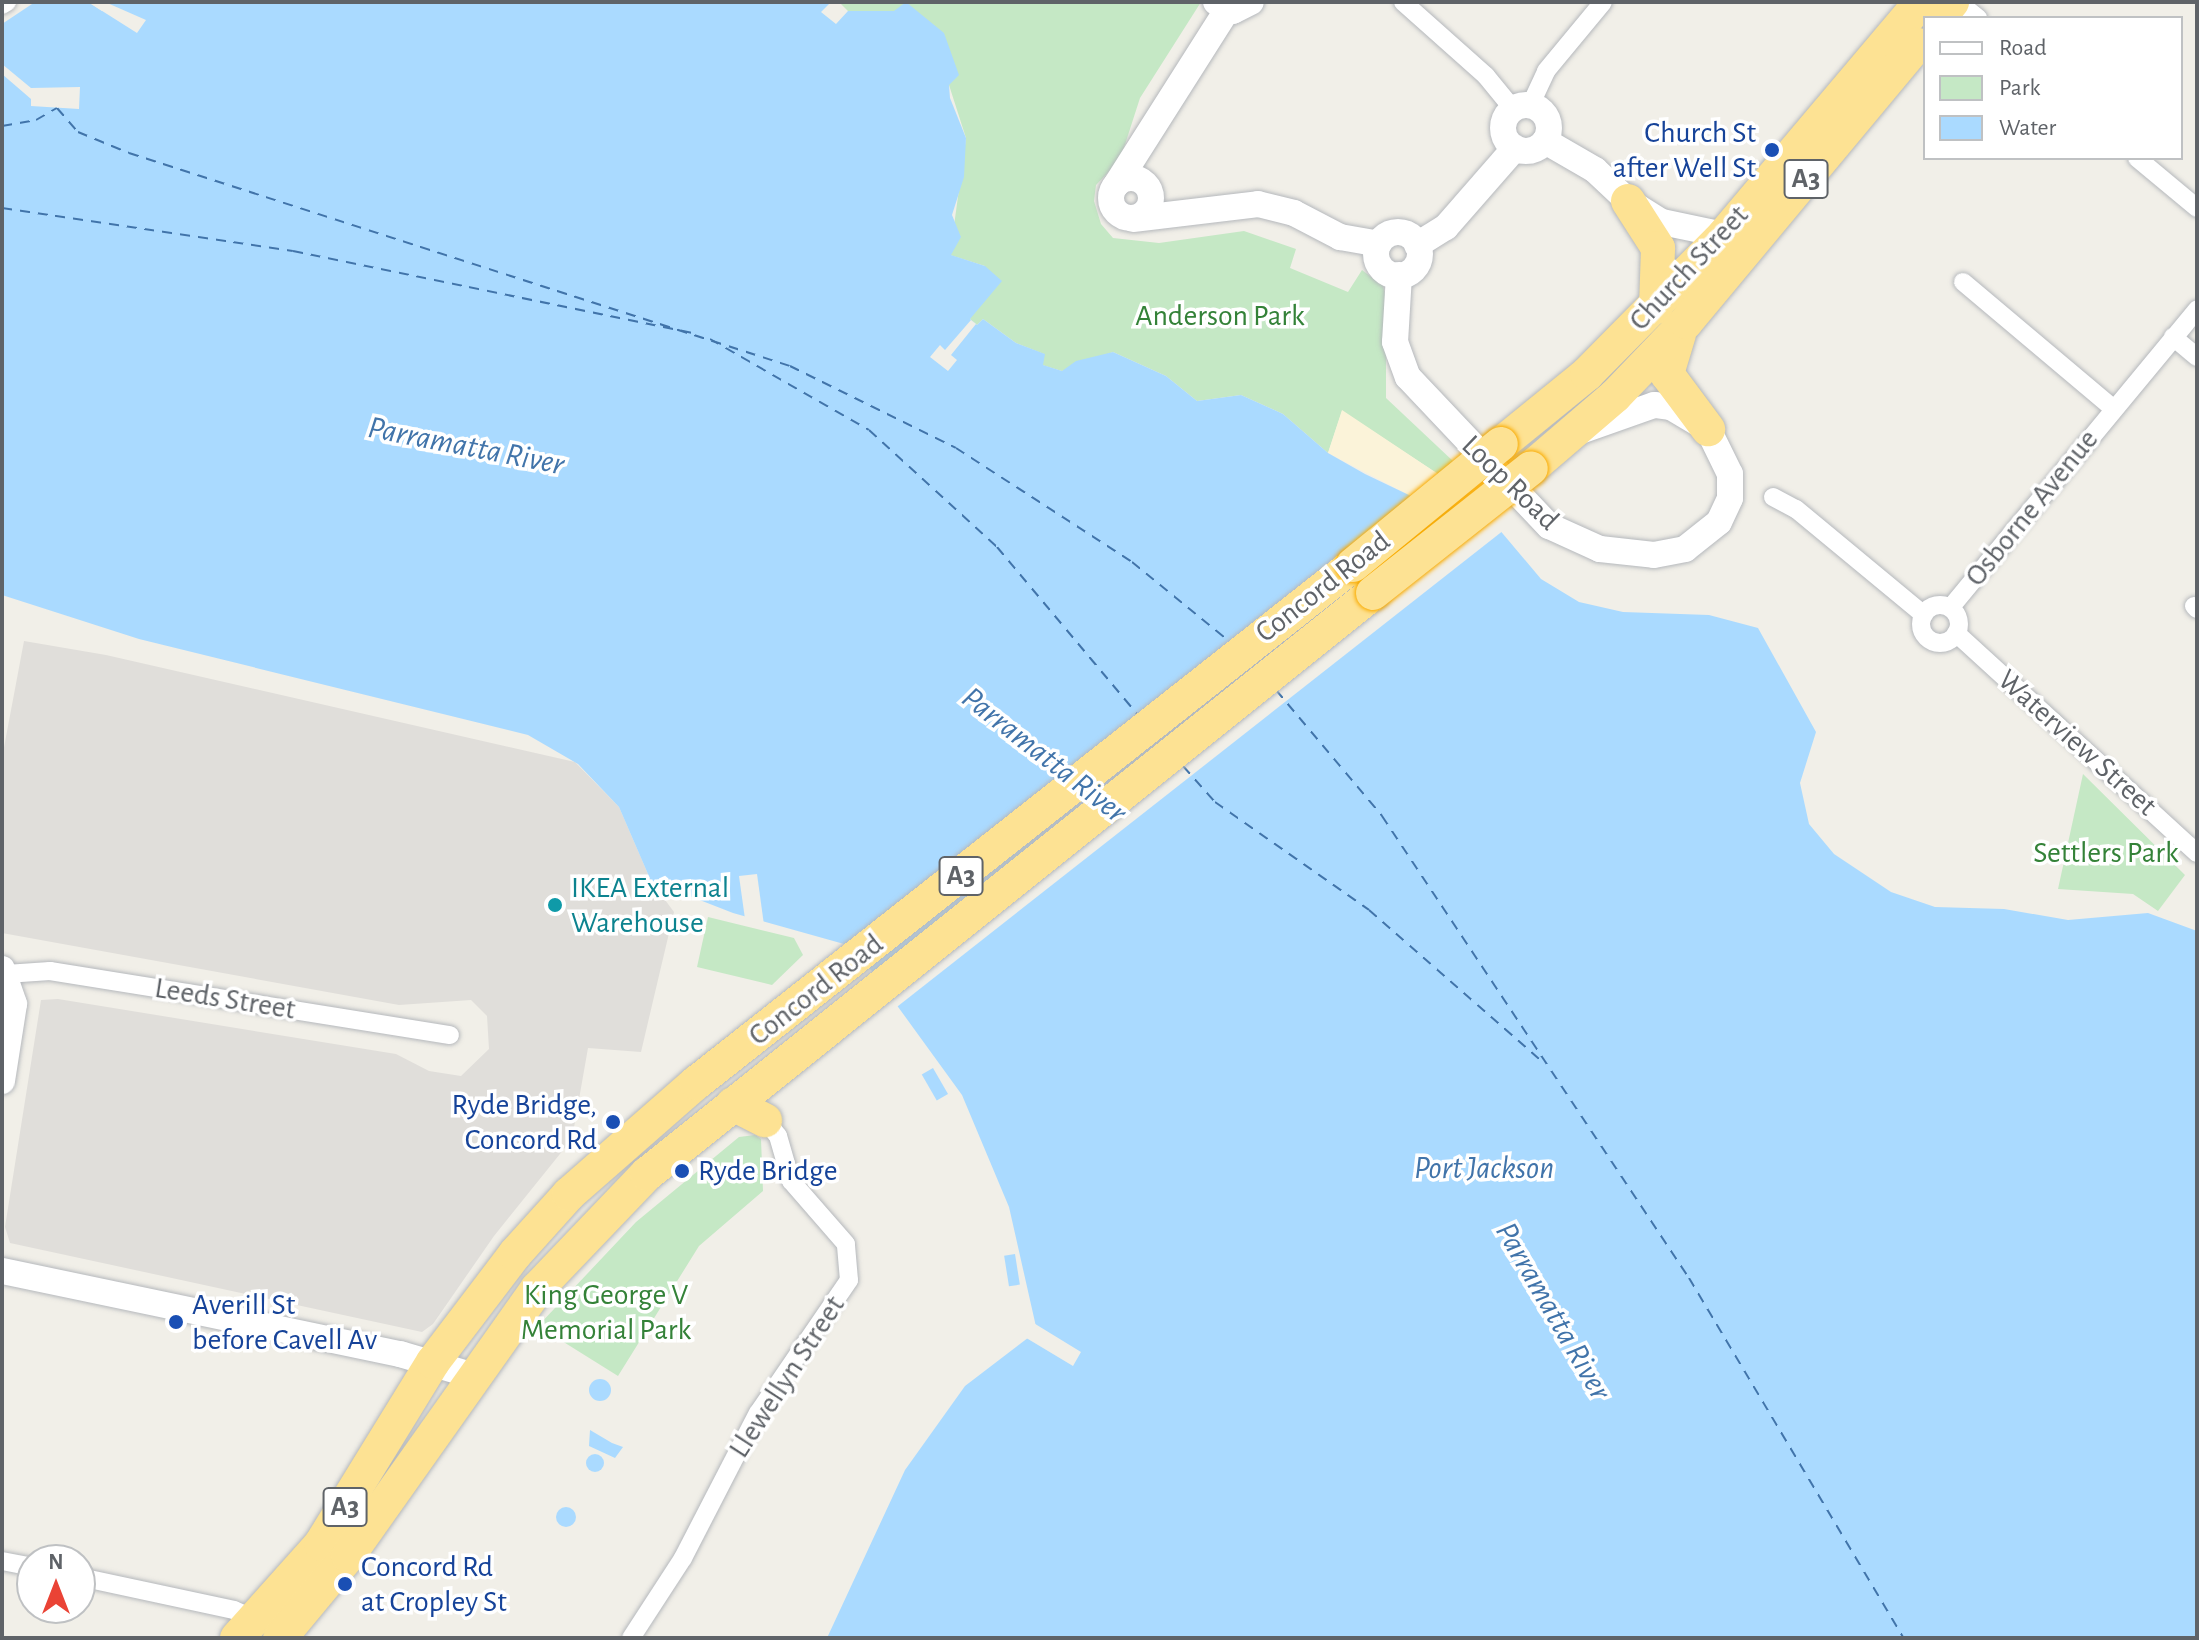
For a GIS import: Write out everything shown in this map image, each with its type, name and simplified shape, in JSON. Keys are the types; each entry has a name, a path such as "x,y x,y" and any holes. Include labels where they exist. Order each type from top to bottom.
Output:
{"highway":[{"name":"Church Street","path":"1501,444 1587,374 1671,314 1724,235 1921,2"},
{"name":"Church Street","path":"1531,468 1572,433 1671,314 1923,37"},
{"path":"1628,201 1658,248 1671,314 1667,374 1708,429"},
{"name":"Concord Road","path":"272,1632 321,1544 433,1362 505,1265 569,1194 696,1083 826,983 1501,444"},
{"name":"Concord Road","path":"272,1632 348,1556 471,1375 575,1246 647,1174 1531,468"},
{"path":"733,1104 765,1120"}],"main road":[{"path":"1231,5 1116,185 1112,204 1120,215 1133,219 1192,210 1270,206 1340,237 1378,244"},
{"path":"1515,148 1503,129 1522,108 1547,120 1545,141"},
{"path":"1133,219 1149,208 1146,138"},
{"path":"1515,148 1531,150 1545,141"},
{"path":"1545,141 1595,170 1628,201 1673,227 1724,235"},
{"path":"1417,245 1446,227 1515,148"},
{"path":"1116,185 1134,178 1192,210"},
{"path":"1378,244 1388,234 1400,232 1417,245"},
{"path":"1378,244 1380,266 1399,275 1414,268 1417,245"},
{"name":"Loop Road","path":"1399,275 1395,342 1408,377 1494,474 1563,534 1600,549 1635,555 1670,553 1698,542 1719,522 1730,498 1727,460 1708,429"},
{"path":"1572,433 1654,405 1671,407 1708,429"},
{"path":"2,1081 14,1004 4,971"},
{"path":"2,1271 433,1362 471,1375"}],"street":[{"path":"2,5 7,2"},
{"path":"1403,2 1522,108 1546,71 1603,2"},
{"path":"1955,2 1975,16"},
{"path":"2139,160 2197,208"},
{"name":"Osborne Avenue","path":"1963,282 2114,409"},
{"name":"Osborne Avenue","path":"1951,607 2197,310"},
{"path":"2173,337 2197,357"},
{"path":"1773,497 1796,509 1924,615 1925,634 1933,643 1949,642 1956,633 1951,607 1936,604 1924,615"},
{"name":"Waterview Street","path":"1956,633 2197,853"},
{"name":"Leeds Street","path":"4,971 50,971 450,1035"},
{"name":"Llewellyn Street","path":"631,1638 683,1558 758,1413 849,1280 846,1244 791,1181 778,1136 765,1120"},
{"path":"96,1580 234,1610 272,1632"}],"shaded area":[{"path":"24,641 106,655 575,762 619,807 651,881 674,912 641,1052 588,1048 572,1139 494,1236 433,1324 422,1332 10,1243 5,1227 41,1000 58,999 396,1054 429,1071 461,1076 489,1049 487,1016 471,1000 399,1005 2,933 2,758"}],"green space":[{"name":"Anderson Park","path":"839,2 1201,2 1140,98 1120,160 1096,185 1094,201 1101,224 1113,238 1159,243 1244,231 1296,249 1290,268 1348,292 1362,270 1383,286 1386,298 1386,398 1454,462 1438,474 1342,411 1328,453 1283,414 1241,395 1197,401 1166,376 1113,352 1062,371 1042,365 1044,354 1016,343 983,319 977,325 970,319 985,266 950,255 966,138 949,85 894,11 848,11"},
{"name":"Settlers Park","path":"2083,774 2185,875 2158,911 2133,894 2058,889"},
{"path":"708,917 794,938 803,955 772,985 697,967"},
{"name":"King George V Memorial Park","path":"755,1135 761,1139 763,1191 699,1246 618,1376 538,1326 636,1222 739,1137"}],"sand":[{"path":"1342,410 1438,474 1411,496 1328,453"}],"water":[{"name":"Port Jackson","path":"35,2 88,2 102,11 108,2 831,2 821,12 836,24 848,11 894,11 906,2 944,33 959,75 949,85 950,98 966,138 964,177 952,215 961,237 951,255 985,266 1002,281 970,319 977,325 983,319 1016,343 1045,354 1043,365 1062,371 1076,361 1113,352 1166,376 1197,401 1241,395 1283,414 1328,453 1365,474 1411,496 1472,511 1498,528 1541,579 1579,602 1623,612 1709,615 1758,628 1816,732 1800,783 1809,824 1834,854 1891,892 1935,907 2004,909 2068,920 2148,913 2197,931 2197,1638 827,1638 905,1470 965,1386 1037,1331 1009,1207 962,1095 872,971 844,944 733,913 651,881 619,807 578,764 528,735 139,639 2,595 2,24"},
{"path":"933,1068 948,1094 937,1100 922,1074"},
{"path":"1015,1254 1020,1285 1009,1286 1004,1256"},
{"path":"600,1379 608,1382 611,1390 608,1398 600,1401 592,1398 589,1390 592,1382"},
{"path":"590,1430 623,1447 615,1458 589,1446"},
{"path":"595,1454 604,1463 595,1472 586,1463"},
{"path":"562,1507 570,1507 576,1517 570,1527 562,1527 556,1521 556,1513"}],"pier":[{"path":"88,2 101,6 105,2 146,20 137,33"},
{"path":"2,64 31,88 80,87 79,109 31,106 31,99 2,74"},
{"path":"971,320 976,324 951,355 957,360 948,371 930,357 940,345 945,350"},
{"path":"1475,507 1504,530 893,1010 870,975"},
{"path":"757,874 764,925 745,919 739,876"},
{"path":"1032,1322 1081,1352 1073,1366 1023,1336 1033,1329"}],"ferry route":[{"path":"2,126 36,120 57,108 78,132 129,153 790,366 956,448 1132,562 1230,642"},
{"path":"2,208 293,251 693,333"},
{"path":"710,339 869,430 997,547 1137,714"},
{"path":"1276,690 1382,816 1689,1278 1904,1638"},
{"path":"1183,766 1215,802 1369,910 1545,1064"}],"place":[{"name":"Church St after Well St","path":"1772,150"},
{"name":"IKEA External Warehouse","path":"555,905"},
{"name":"Ryde Bridge, Concord Rd","path":"613,1122"},
{"name":"Ryde Bridge","path":"682,1171"},
{"name":"Averill St before Cavell Av","path":"176,1322"},
{"name":"Concord Rd at Cropley St","path":"345,1584"}],"water label":[{"name":"Parramatta River","path":"466,446"},
{"name":"Parramatta River","path":"1044,755"},
{"name":"Parramatta River","path":"1553,1311"}]}
